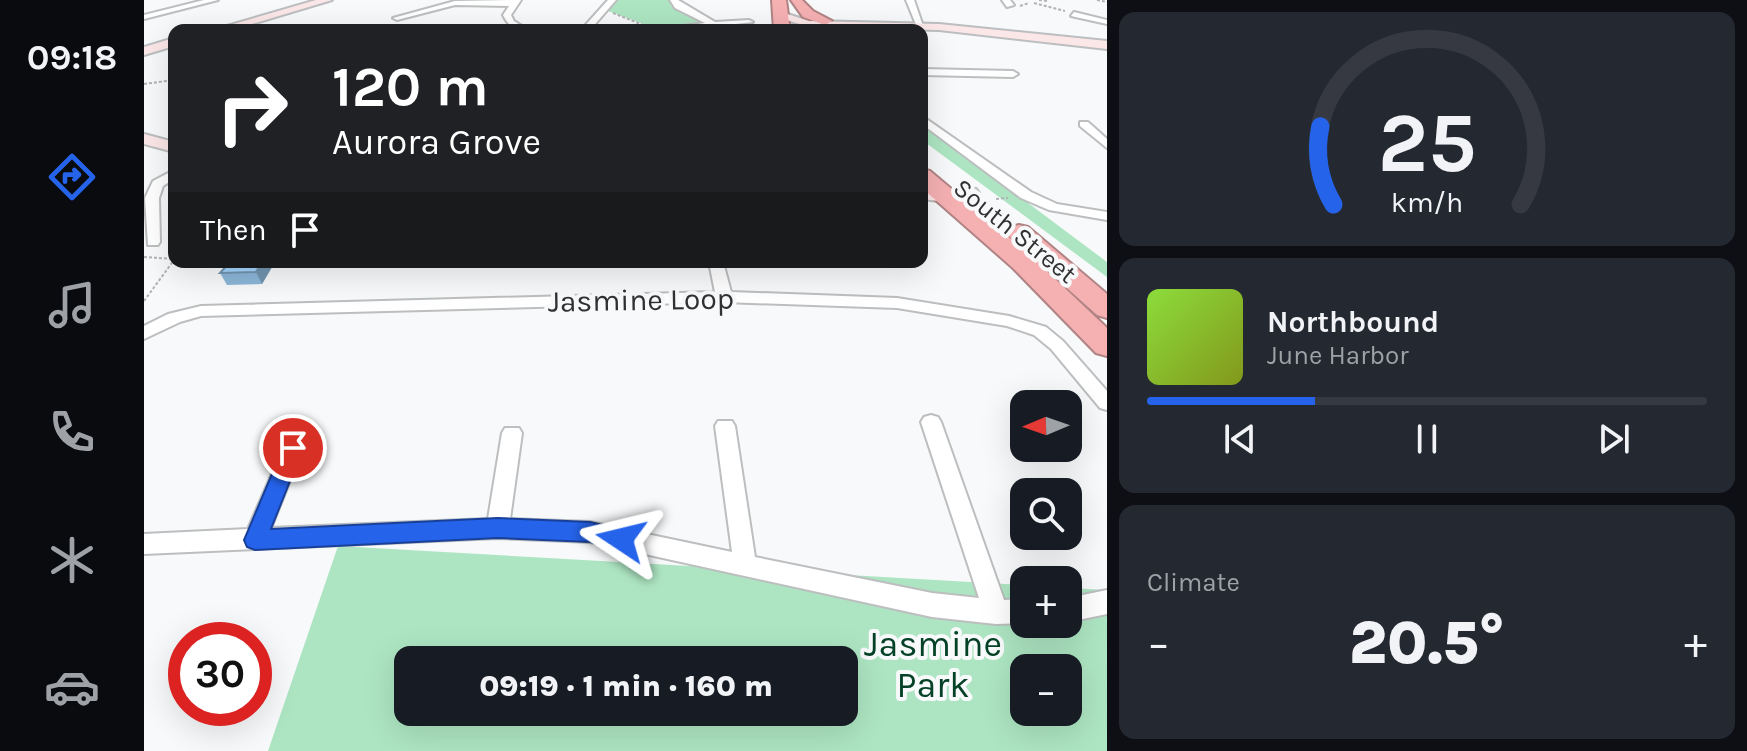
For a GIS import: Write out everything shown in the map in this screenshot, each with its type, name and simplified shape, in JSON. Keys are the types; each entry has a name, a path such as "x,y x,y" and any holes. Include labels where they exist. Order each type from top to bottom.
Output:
{"highway":[{"path":"796,1 808,14 825,21"},
{"path":"796,1 797,24"},
{"name":"South Street","path":"928,166 940,190 1022,262 1107,346"},
{"name":"South Street","path":"940,190 1067,271 1107,309"}],"main road":[{"path":"241,24 327,0"},
{"path":"253,24 339,0"},
{"path":"779,7 794,24"},
{"path":"811,24 825,21 851,24"},
{"path":"900,24 922,24"},
{"path":"928,25 1107,45"},
{"path":"144,52 168,46"},
{"path":"144,139 168,145"}],"street":[{"path":"144,17 214,0"},
{"path":"591,24 612,0"},
{"path":"674,0 678,6 712,24"},
{"path":"910,0 916,23"},
{"path":"397,18 455,3 515,2"},
{"path":"515,2 507,15 515,24"},
{"path":"1074,14 1107,22"},
{"path":"726,24 749,22"},
{"path":"928,72 1013,74"},
{"path":"928,123 1026,195 1054,207 1107,216"},
{"path":"1084,124 1107,145"},
{"path":"153,242 152,198 157,184 168,178"},
{"path":"717,268 724,297"},
{"name":"Jasmine Loop","path":"144,333 174,318 201,311 724,297 897,303 1009,321 1040,331 1057,345 1107,403"},
{"path":"931,422 996,612"},
{"path":"725,426 745,566"},
{"path":"498,528 512,433"},
{"path":"255,540 293,448"},
{"path":"144,544 498,528 590,532 932,605 1010,612"},
{"path":"1082,607 1107,602"}],"path":[{"path":"1021,0 1074,14"},
{"path":"1097,0 1107,2"},
{"path":"1034,3 1047,1"},
{"path":"605,11 640,24"},
{"path":"144,84 168,81"},
{"path":"144,257 168,259"},
{"path":"144,301 168,268"}],"green space":[{"path":"613,0 670,0 671,6 702,23 644,24 608,11"},
{"path":"928,128 1107,262 1107,277 928,144"},
{"name":"Jasmine Park","path":"338,546 1010,584 1010,638 1082,638 1082,589 1107,590 1107,751 268,751"}],"building":[{"path":"225,268 258,268 256,272 220,273"}],"route":[{"path":"293,448 255,540 498,528 590,532 621,539"}]}
